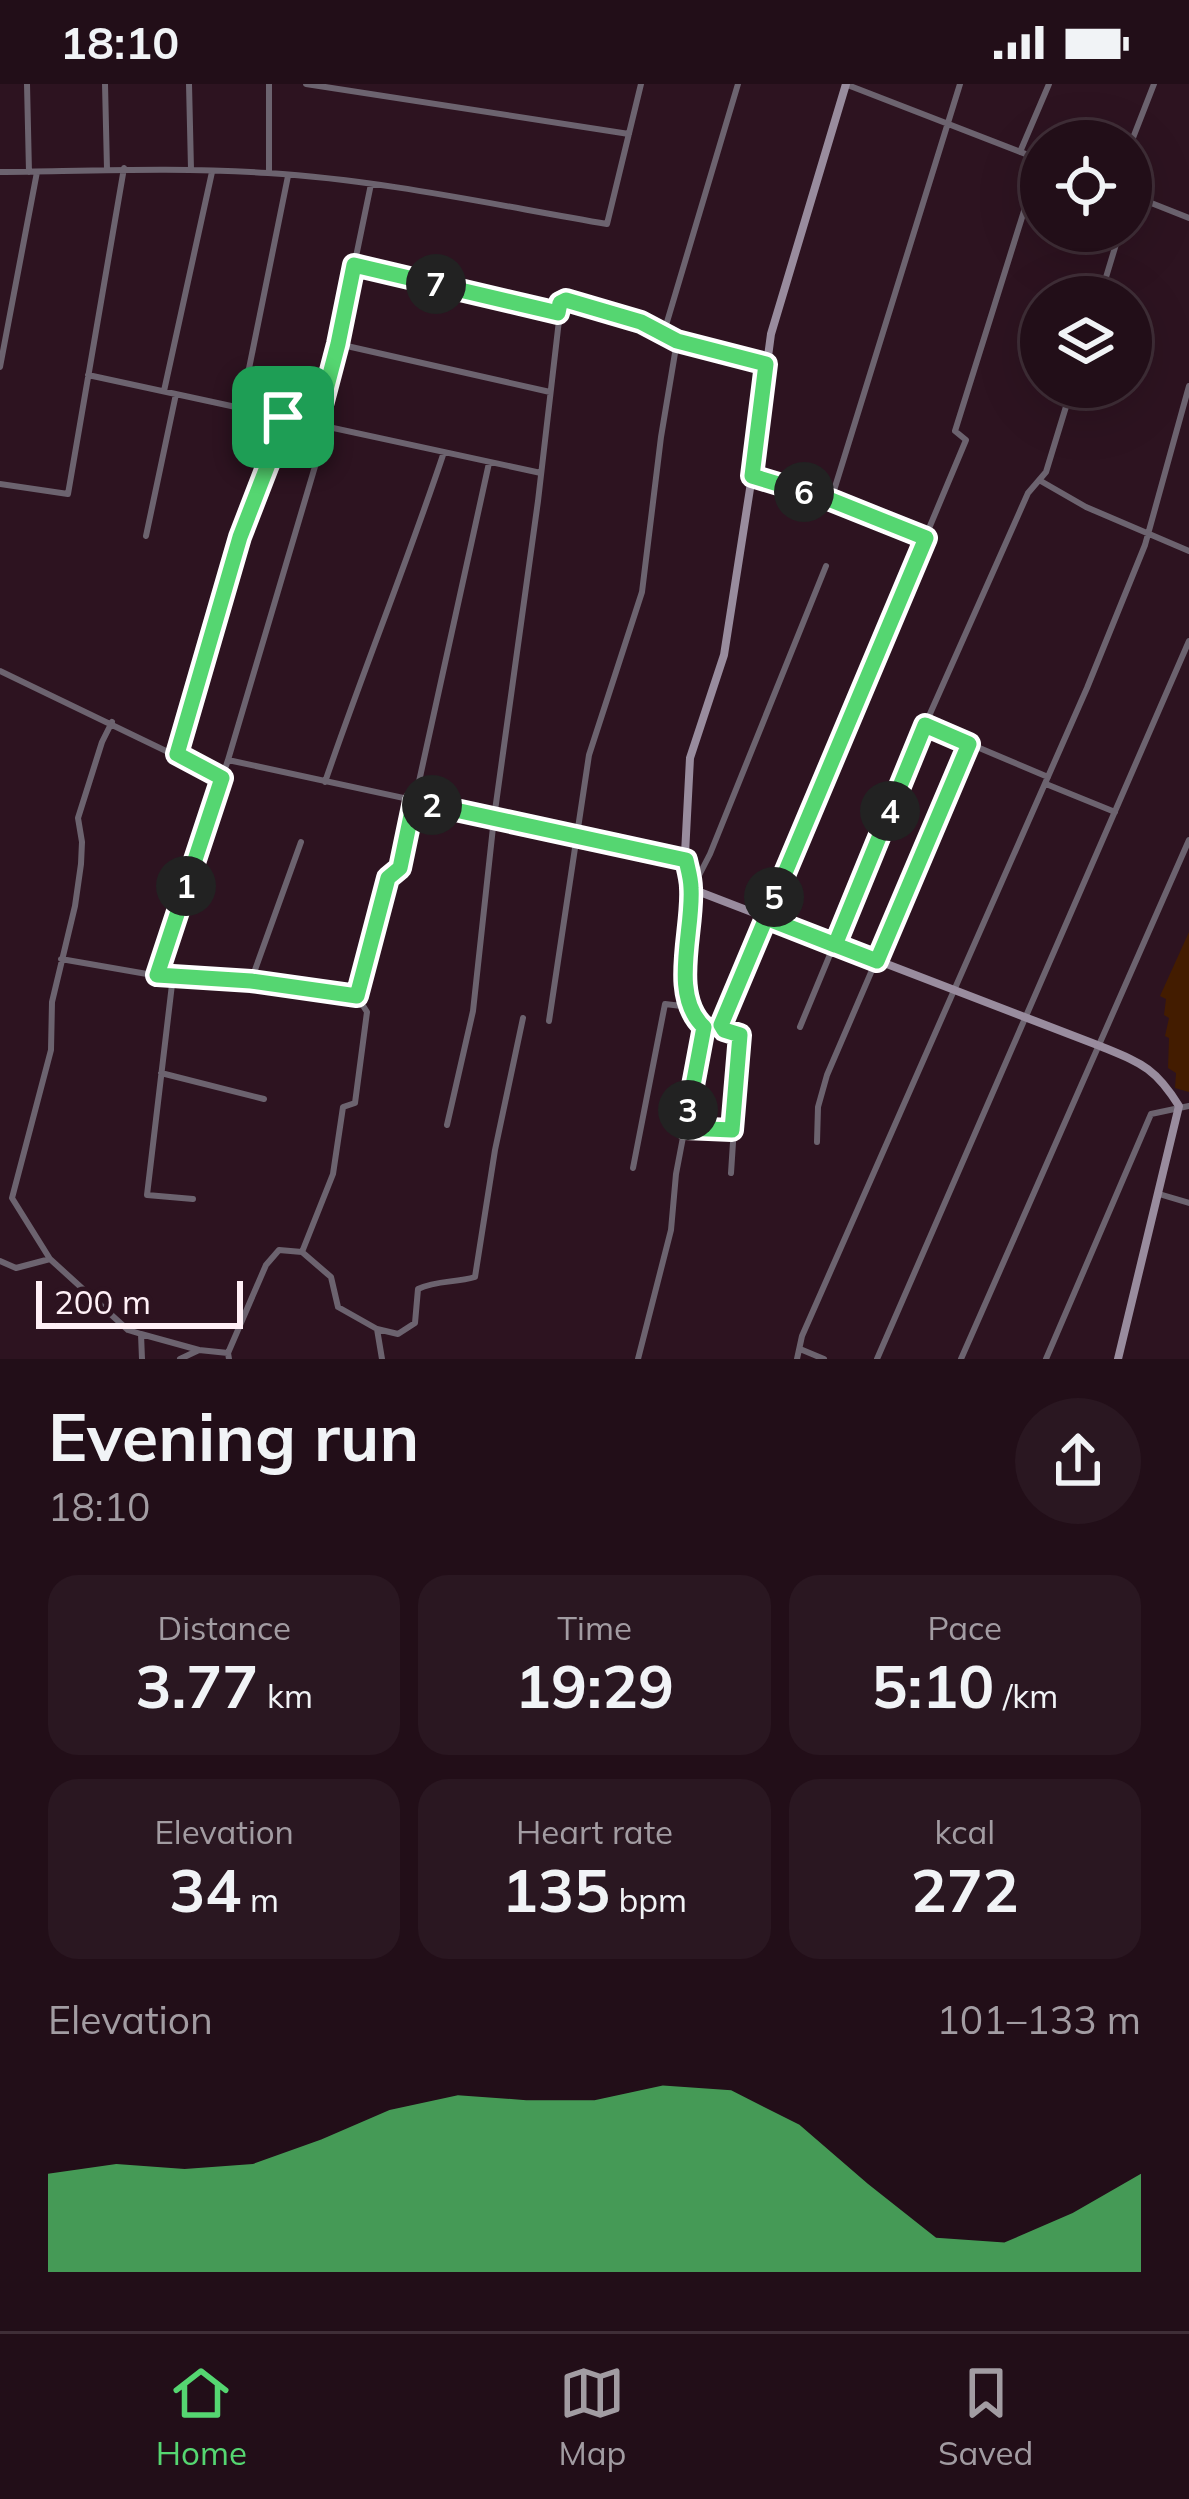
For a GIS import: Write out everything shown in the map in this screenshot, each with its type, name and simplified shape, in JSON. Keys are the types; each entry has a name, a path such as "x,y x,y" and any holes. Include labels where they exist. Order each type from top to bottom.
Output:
{"street":[{"path":"0,367 33,172 27,84"},
{"path":"105,84 107,169"},
{"path":"189,84 191,169"},
{"path":"268,84 268,173"},
{"path":"306,84 629,134"},
{"path":"0,172 124,168 268,173 371,184 607,224 641,84"},
{"path":"664,332 738,84"},
{"path":"721,1025 704,1027 694,1018 686,998 692,889 686,860 690,758 724,656 771,334 846,84 1020,152"},
{"path":"831,500 959,84"},
{"path":"1033,120 1048,84"},
{"path":"1140,120 1154,84"},
{"path":"0,484 68,494 124,168"},
{"path":"164,391 212,170"},
{"path":"241,408 289,175"},
{"path":"157,975 228,760 322,425 371,184"},
{"path":"1152,204 1186,217 1189,204"},
{"path":"721,1025 966,440 955,430 1020,226"},
{"path":"354,265 558,313"},
{"path":"447,1125 473,1011 560,303 566,300 641,322 677,341 766,364"},
{"path":"549,1022 590,754 642,592 677,341"},
{"path":"338,344 550,392"},
{"path":"88,375 541,473"},
{"path":"797,1359 802,1336 1087,688 1148,533 1189,386"},
{"path":"146,536 176,394"},
{"path":"800,1027 925,725 1028,493 1046,472 1066,408"},
{"path":"177,754 240,537 283,417"},
{"path":"325,782 444,452"},
{"path":"302,1252 334,1174 343,1107 355,1103 367,1012 357,996 388,878 400,868 489,463"},
{"path":"752,476 831,500 926,538"},
{"path":"1039,480 1086,507 1189,551"},
{"path":"692,889 826,566"},
{"path":"877,1359 1189,641"},
{"path":"0,670 222,778"},
{"path":"112,722 78,818 81,864 52,1002 51,1050 12,1198 50,1259 128,1330 228,1356 266,1265 279,1250 302,1252 331,1277 338,1307 377,1329 398,1334 415,1323 418,1289 475,1277 523,1018"},
{"path":"925,725 1115,812"},
{"path":"817,1142 818,1107 827,1075 969,744"},
{"path":"228,760 686,860"},
{"path":"962,1359 1189,840"},
{"path":"251,981 301,842"},
{"path":"692,889 1146,1066 1184,1106"},
{"path":"61,959 157,975 251,981 357,996"},
{"path":"173,976 147,1195 193,1199"},
{"path":"632,1168 665,1004 690,1007"},
{"path":"721,1025 740,1035 731,1173"},
{"path":"638,1359 671,1230 676,1174 704,1027"},
{"path":"161,1073 264,1099"},
{"path":"1118,1359 1184,1106"},
{"path":"1046,1359 1151,1114 1184,1106"},
{"path":"685,1128 732,1130"},
{"path":"1159,1194 1189,1203"},
{"path":"0,1261 16,1268 50,1259"},
{"path":"377,1329 382,1359"},
{"path":"141,1334 142,1359"},
{"path":"799,1349 824,1359"},
{"path":"180,1359 200,1350"}],"shaded area":[{"path":"1189,932 1189,1092 1175,1088 1176,1073 1168,1068 1169,1038 1165,1036 1169,1018 1164,1015 1166,999 1160,996"}],"route":[{"path":"283,417 240,537 177,754 222,778 157,975 251,981 357,996 388,878 400,868 414,801 686,860 692,889 686,998 694,1018 704,1027 685,1128 732,1130 740,1035 721,1025 766,918 835,945 925,725 969,744 877,961 835,945 766,918 926,538 831,500 752,476 766,364 677,341 641,322 566,300 558,313 354,265 317,424 283,417"}]}
